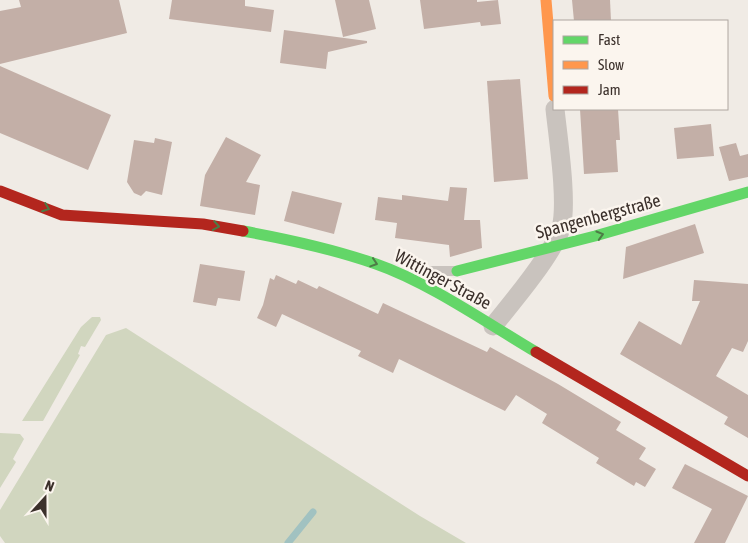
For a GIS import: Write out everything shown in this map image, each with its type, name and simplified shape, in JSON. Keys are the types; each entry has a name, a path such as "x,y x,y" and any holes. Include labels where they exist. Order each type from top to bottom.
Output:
{"street":[{"path":"546,0 553,84"},
{"path":"493,326 553,247 561,228 564,210 555,110"},
{"name":"Wittinger Straße","path":"0,191 62,215 203,224 280,238 376,264 413,280 748,476"},
{"name":"Spangenbergstraße","path":"457,271 553,247 748,192"}],"lane":[{"path":"427,271 457,271"}],"green space":[{"path":"92,317 100,317 101,320 85,347 81,346 78,354 80,355 43,421 22,421 81,327"},
{"path":"126,328 420,516 466,543 5,543 0,536 0,510 106,335"},
{"path":"0,433 20,434 24,439 13,459 16,462 0,488"}],"building":[{"path":"19,0 119,0 127,33 0,64 0,11 21,7"},
{"path":"172,0 245,0 245,6 274,10 271,32 169,19"},
{"path":"335,0 369,0 376,29 343,37"},
{"path":"420,0 477,0 477,2 498,0 501,24 481,26 480,22 424,29"},
{"path":"572,0 610,0 611,20 574,20"},
{"path":"284,30 367,41 367,43 328,52 326,69 280,63"},
{"path":"0,66 111,115 88,170 0,133"},
{"path":"520,79 528,179 494,182 487,81"},
{"path":"580,110 618,110 620,140 616,140 618,172 584,174"},
{"path":"711,124 714,156 677,159 674,128"},
{"path":"226,137 261,155 246,182 260,185 255,215 200,206 205,175"},
{"path":"155,138 172,142 162,195 146,191 141,196 134,193 127,182 134,140 154,143"},
{"path":"736,143 740,156 748,154 748,177 729,181 719,147"},
{"path":"450,187 467,188 464,220 480,220 482,248 450,257 449,245 395,238 397,223 375,220 378,197 402,200 402,195 448,201"},
{"path":"292,191 342,203 334,234 284,221"},
{"path":"695,224 704,253 623,279 626,247"},
{"path":"200,264 245,271 240,301 218,298 216,306 193,302"},
{"path":"276,275 296,284 298,280 317,289 319,286 378,314 383,303 487,352 490,347 558,384 621,422 616,430 646,448 639,459 656,469 645,487 636,482 634,486 596,463 599,458 542,423 547,414 516,395 505,411 399,359 393,373 358,356 361,351 282,314 276,327 257,318 263,305 270,278 274,280"},
{"path":"694,280 748,284 748,341 743,352 732,348 716,376 748,395 748,438 724,424 728,417 620,354 639,321 681,345 700,301 692,301"},
{"path":"685,464 748,496 725,543 694,543 712,509 672,488"}],"waterway":[{"path":"288,543 313,512"}],"traffic: fast":[{"path":"457,271 595,236 748,192"},
{"path":"243,231 327,249 396,272 437,292 536,352"}],"traffic: slow":[{"path":"546,0 553,84"}],"traffic: jam":[{"path":"0,191 62,215 203,224 243,231"},
{"path":"536,352 748,476"}]}
